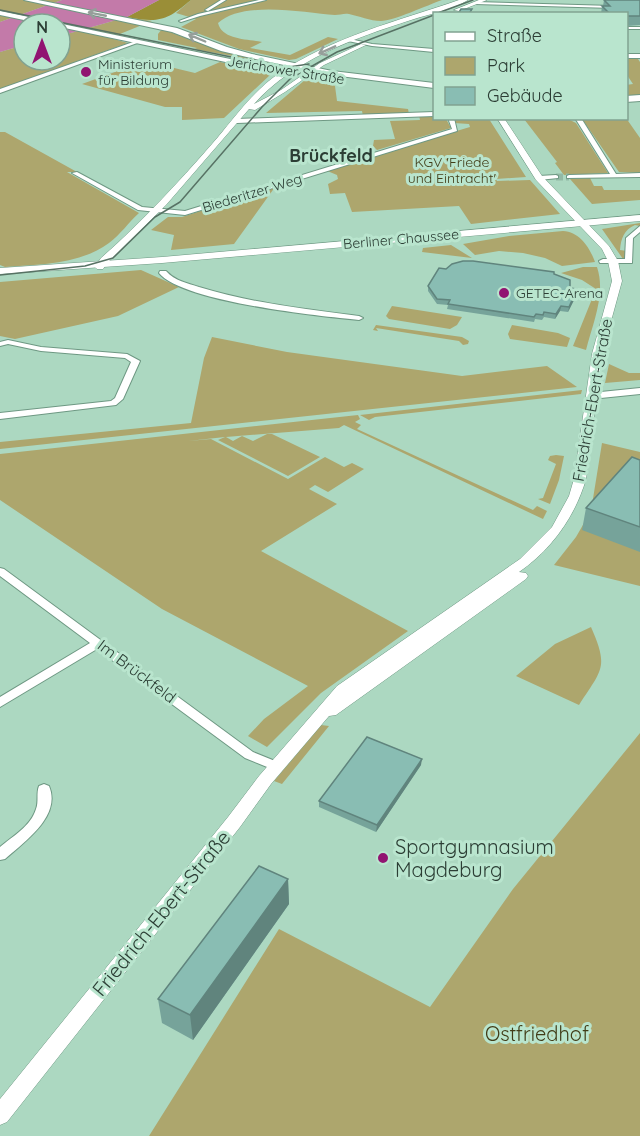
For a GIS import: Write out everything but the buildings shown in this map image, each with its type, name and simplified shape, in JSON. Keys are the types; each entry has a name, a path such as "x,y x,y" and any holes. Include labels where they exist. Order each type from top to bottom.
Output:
{"main road":[{"name":"Jerichower Straße","path":"28,0 187,34 230,51 296,66 309,72 433,92"},
{"name":"Jerichower Straße","path":"72,28 286,72 309,72 433,87"},
{"name":"Berliner Chaussee","path":"0,271 101,264 143,264 162,260 640,218"},
{"name":"Berliner Chaussee","path":"0,276 101,264"}],"street":[{"path":"199,15 224,0"},
{"path":"181,21 264,0"},
{"path":"455,0 464,0"},
{"path":"101,264 153,211 257,96 286,72 350,40 464,0"},
{"path":"451,12 483,0"},
{"path":"476,3 583,7 592,3 618,7"},
{"path":"583,7 587,12"},
{"path":"404,29 433,19"},
{"path":"240,117 309,72 383,37"},
{"path":"350,40 366,44 433,49"},
{"path":"0,91 138,42"},
{"path":"240,117 433,114"},
{"name":"Biederitzer Weg","path":"153,211 189,213 454,130 452,120"},
{"path":"501,120 539,178 580,223 589,229 608,261 629,261 630,238 640,228"},
{"path":"579,120 614,175"},
{"path":"75,173 140,209 153,211"},
{"path":"569,177 640,175"},
{"path":"539,178 556,177"},
{"name":"Friedrich-Ebert-Straße","path":"4,1109 310,726 519,577 543,552 566,515 580,479 597,354 617,278 608,261"},
{"path":"163,273 168,278 186,285 241,302 359,318"},
{"path":"0,344 8,342 41,349 127,356 136,361 119,399 113,403 0,416"},
{"path":"591,396 640,392"},
{"name":"Im Brückfeld","path":"0,571 249,755 276,766"},
{"path":"0,703 98,643"},
{"path":"0,855 42,817 46,804 44,789"}],"green space":[{"path":"0,0 62,0 28,12 12,12 12,18 0,22"},
{"path":"191,0 442,0 402,16 381,21 347,14 258,10 229,16 218,23 220,29 230,36 262,42 250,48 290,55 328,37 338,39 296,59 289,60 239,49 181,27 196,19 176,13"},
{"path":"127,17 152,21 110,38 128,43 72,63 72,33"},
{"path":"162,29 224,52 276,64 158,40 158,34"},
{"path":"12,48 12,72 47,72 0,89 0,52"},
{"path":"628,58 638,59 640,62 640,95 628,95 628,85 633,84 628,76"},
{"path":"145,61 195,73 220,62 266,72 270,75 224,118 182,120 182,107 165,107 82,84"},
{"path":"305,80 330,81 335,86 337,101 408,109 409,114 363,116 362,111 266,113"},
{"path":"419,115 433,115 433,120 447,120 451,128 377,150 373,146 374,140 395,139 390,121 420,120"},
{"name":"KGV 'Friede und Eintracht'","path":"452,120 490,120 526,177 496,179 497,181 530,180 560,214 471,224 459,206 352,212 345,193 330,194 328,184 338,179 337,175 325,170 470,127 469,124 454,123"},
{"path":"525,120 570,120 576,123 608,173 564,175 555,163 557,162"},
{"path":"583,120 627,120 640,138 640,173 619,172"},
{"path":"0,132 5,132 77,172 67,172 139,213 109,243 85,256 45,264 5,267 0,265"},
{"path":"590,178 594,186 602,186 604,190 640,190 640,200 592,204 570,179"},
{"path":"275,187 234,244 171,250 174,235 151,230 168,217 182,217"},
{"path":"640,223 640,226 635,225 628,229 624,235 620,250 627,251 626,258 623,259 602,229"},
{"path":"563,231 579,238 590,251 595,262 562,266 545,258 523,253 499,251 475,255 463,244 509,236"},
{"path":"451,245 472,258 422,252 423,248"},
{"path":"583,267 597,267 600,288 598,308 586,350 573,346 596,289 582,280 561,273"},
{"path":"141,270 179,287 118,316 15,339 0,336 0,282"},
{"path":"392,306 462,317 457,325 450,329 389,319 386,316"},
{"path":"376,325 462,337 469,341 468,344 463,345 459,341 376,328 378,331 373,330"},
{"path":"512,325 558,333 570,338 567,347 510,339 508,334"},
{"path":"212,337 287,352 462,376 547,366 577,387 0,449 0,442 191,423 204,358"},
{"path":"609,364 629,373 640,373 640,380 605,383"},
{"path":"582,390 581,394 375,417 369,420 360,415"},
{"path":"358,415 360,419 355,422 361,425 357,429 533,510 537,506 547,511 543,519 344,425 339,428 226,437 233,441 242,436 253,441 272,434 320,457 288,476 218,440 225,437 188,441 211,439 288,479 325,457 344,467 352,463 364,469 328,492 315,485 309,489 337,504 261,551 408,631 321,693 267,747 248,736 264,719 308,686 162,609 0,500 0,454"},
{"path":"602,443 640,452 640,586 554,565 576,537 591,511"},
{"path":"550,456 564,456 559,480 550,504 538,499 543,498 556,464 548,460"},
{"path":"591,627 600,651 600,668 579,705 516,676 555,644"},
{"path":"321,725 329,726 282,784 274,781"},
{"name":"Ostfriedhof","path":"640,733 640,1136 149,1136 279,929 430,1007 513,889"}],"shaded area":[{"path":"62,0 159,0 127,17 72,33 72,12 28,12"},
{"path":"159,0 191,0 162,19 147,20 127,17"},
{"path":"12,18 12,48 0,52 0,22"}],"tunnel":[{"path":"556,177 569,177"}],"tram line":[{"path":"440,12 473,0"},
{"path":"0,10 271,65 289,67 309,64"},
{"path":"0,275 85,266 113,258 155,217 180,202 262,107 291,78 337,52 433,15"}],"place":[{"name":"Ministerium für Bildung","path":"86,72"},
{"name":"GETEC-Arena","path":"504,293"},
{"name":"Sportgymnasium Magdeburg","path":"383,858"}],"district":[{"name":"Brückfeld","path":"331,155"}]}
